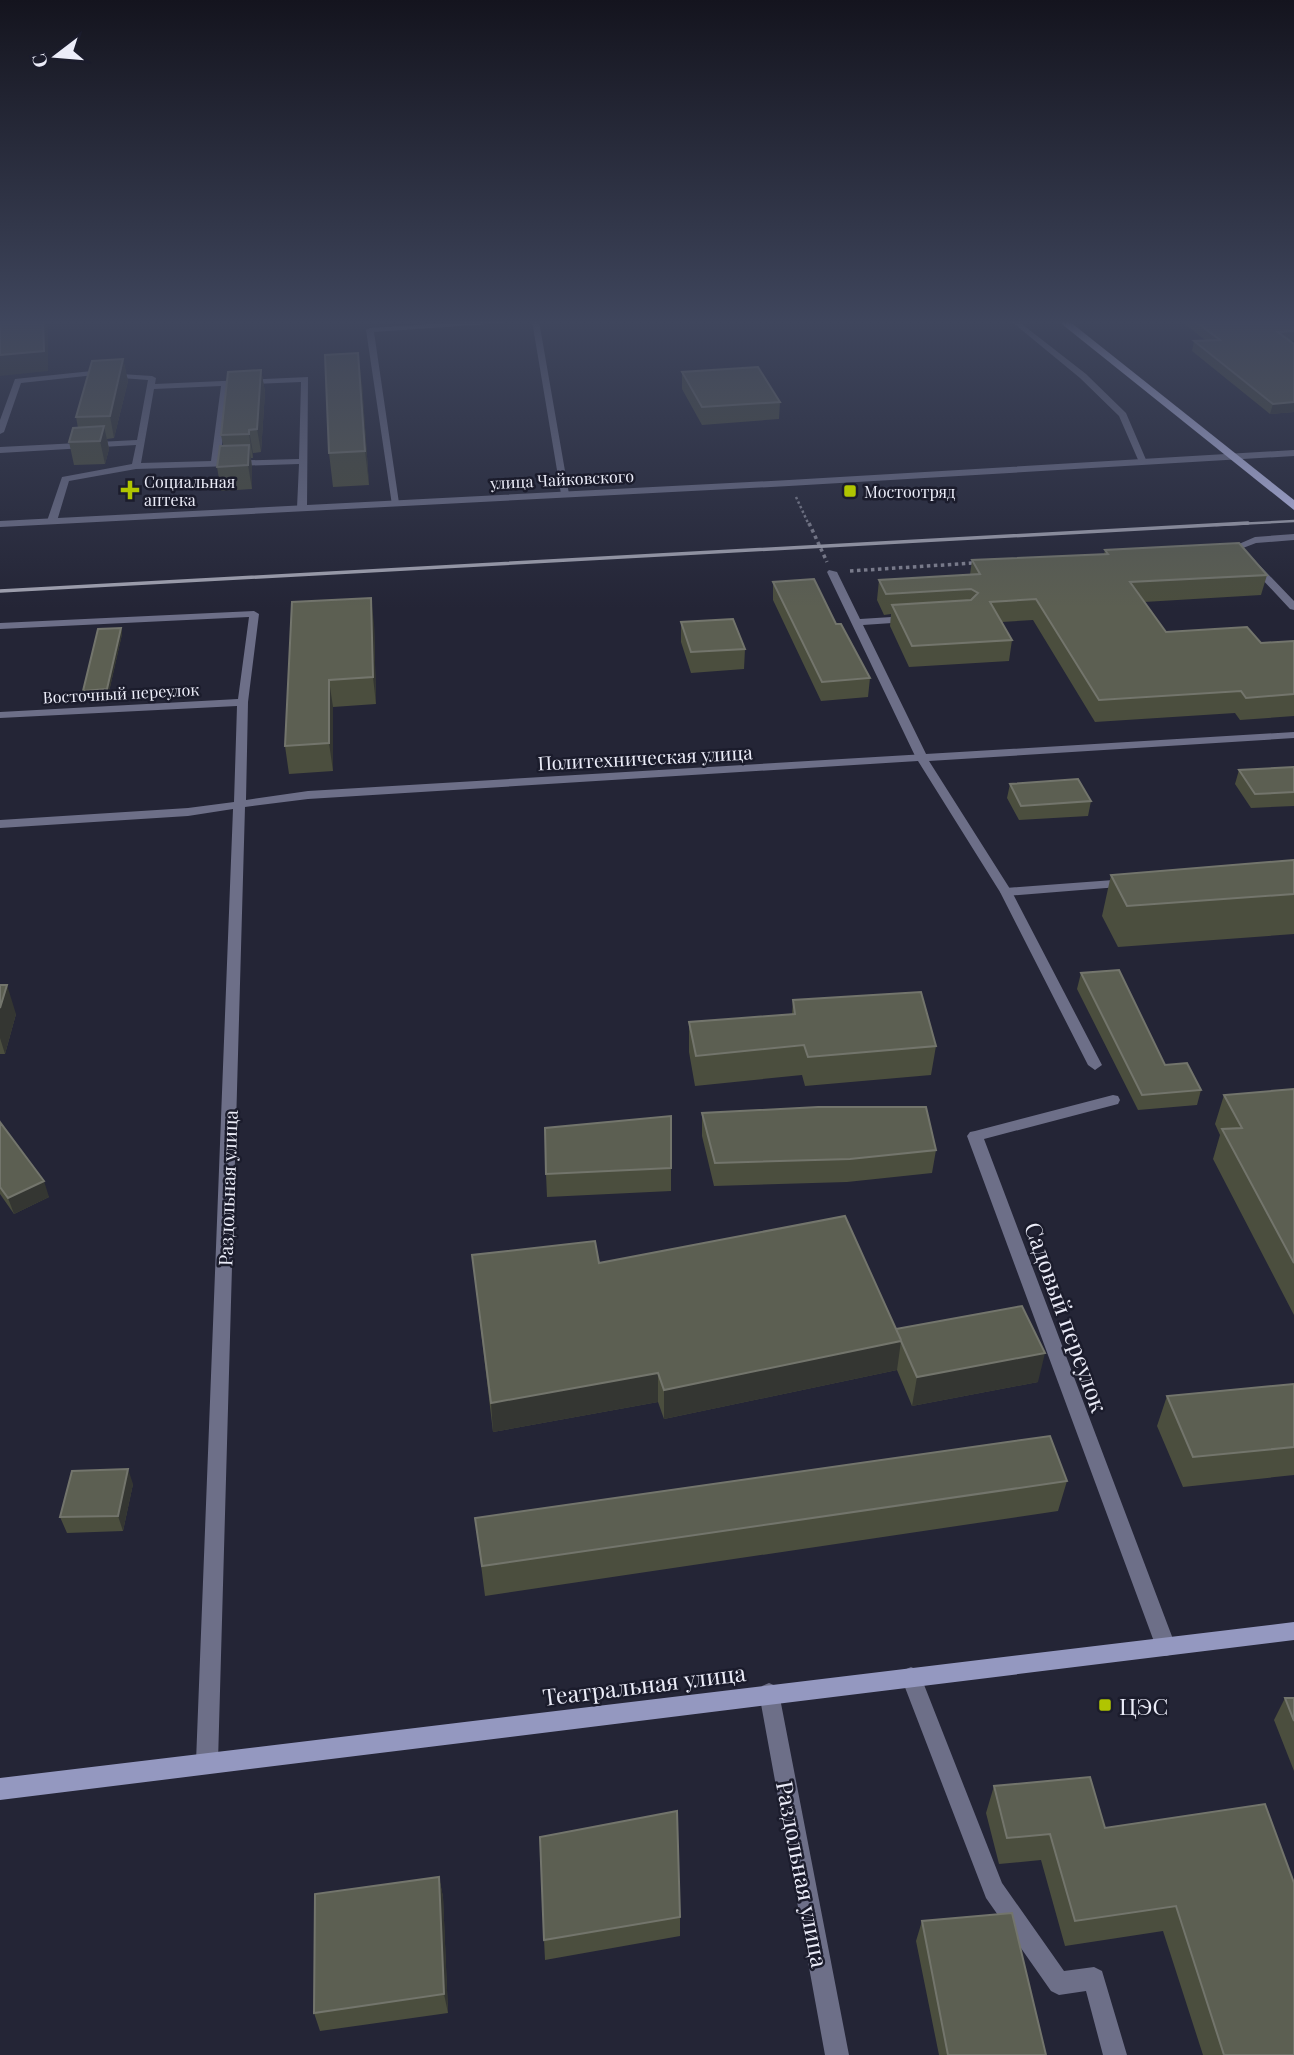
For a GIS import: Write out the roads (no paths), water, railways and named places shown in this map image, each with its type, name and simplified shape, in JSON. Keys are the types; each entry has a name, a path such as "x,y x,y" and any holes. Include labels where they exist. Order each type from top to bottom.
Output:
{"highway":[{"path":"1185,417 1294,506"}],"main road":[{"name":"Театральная улица","path":"0,1790 206,1762 1294,1631"}],"street":[{"path":"136,466 145,417"},
{"path":"215,463 221,417"},
{"path":"302,508 304,417"},
{"path":"383,417 396,503"},
{"path":"552,417 565,494"},
{"path":"1125,417 1143,462"},
{"path":"70,446 73,433"},
{"path":"0,450 140,442"},
{"name":"улица Чайковского","path":"0,524 789,483 1294,453"},
{"path":"52,522 65,479 136,466 303,461"},
{"path":"1294,537 1255,540 1237,547 1294,607"},
{"path":"832,572 922,758 1006,892 1095,1066"},
{"name":"Раздольная улица","path":"0,626 254,614 243,702 206,1762"},
{"path":"857,622 919,618"},
{"name":"Восточный переулок","path":"0,715 243,702"},
{"name":"Политехническая улица","path":"0,824 188,813 308,795 1294,735"},
{"path":"1006,892 1143,882"},
{"name":"Садовый переулок","path":"1113,1100 975,1136 1166,1647"},
{"path":"911,1677 994,1890 1059,1983 1094,1979 1115,2055"},
{"name":"Раздольная улица","path":"769,1693 837,2055"}],"railway":[{"path":"1216,525 1294,521"},
{"path":"0,591 1248,523"}],"place":[{"name":"Социальная аптека","path":"130,490"},
{"name":"Мостоотряд","path":"850,491"},
{"name":"ЦЭС","path":"1105,1705"}]}
